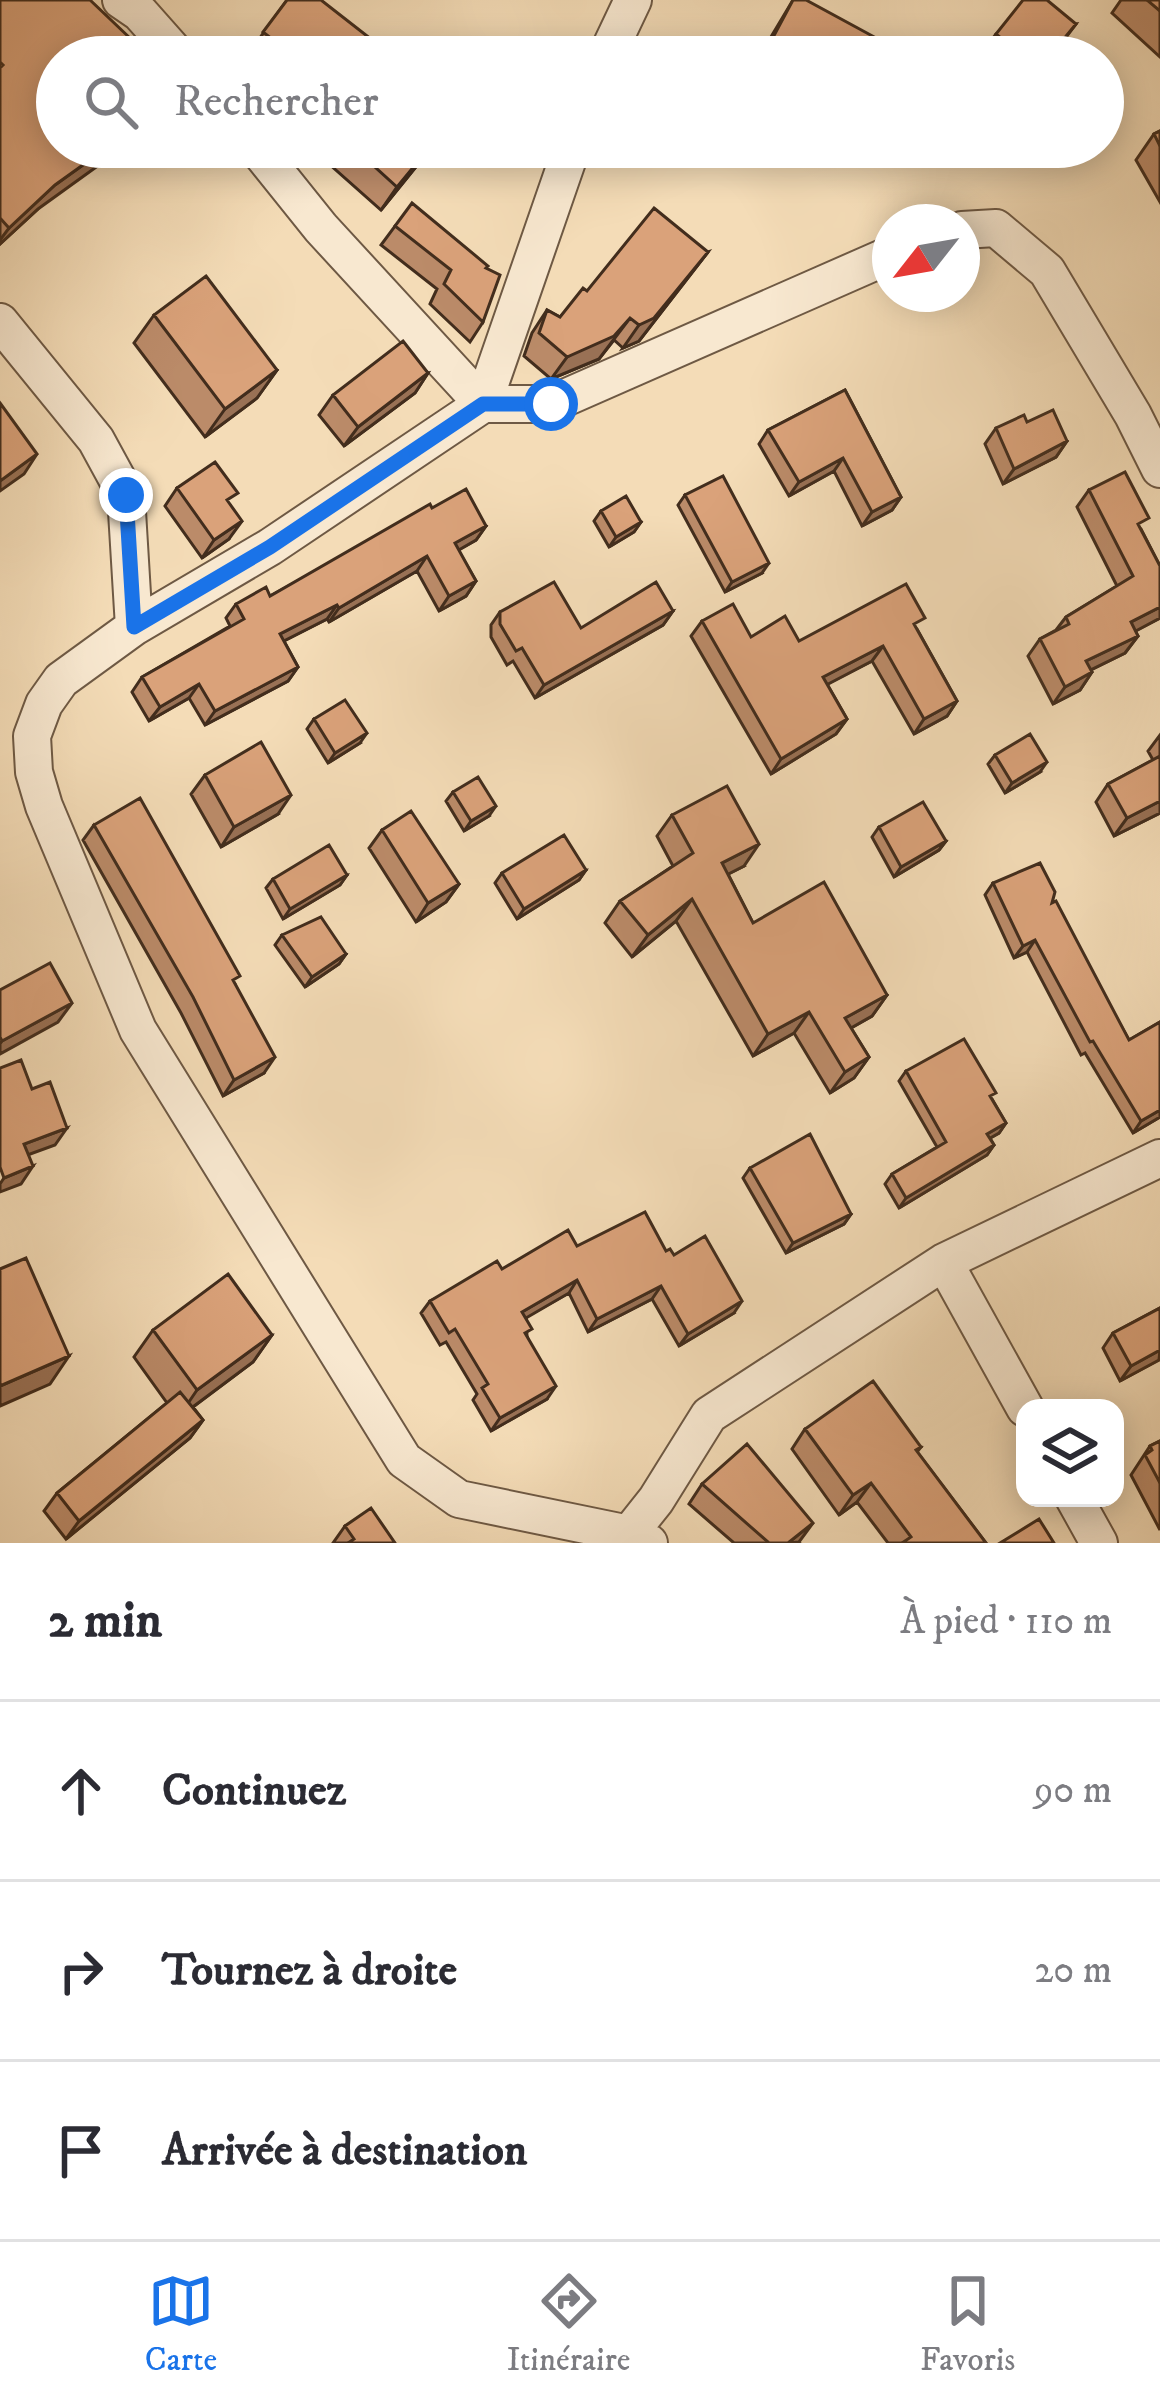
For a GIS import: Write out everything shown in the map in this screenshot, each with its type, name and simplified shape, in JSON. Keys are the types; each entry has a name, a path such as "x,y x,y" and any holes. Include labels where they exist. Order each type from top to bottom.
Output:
{"street":[{"path":"121,0 160,36"},
{"path":"616,36 633,0"},
{"path":"273,168 483,404"},
{"path":"483,404 565,168"},
{"path":"980,229 996,228 1047,271 1160,469"},
{"path":"872,262 551,404 483,404 270,547 134,627 61,680 44,704 32,736 34,772 44,806 138,1030 404,1460 459,1499 639,1539 656,1500 709,1415 944,1262 1160,1158"},
{"path":"0,322 96,440 126,495 134,627"},
{"path":"944,1262 1020,1399"},
{"path":"1079,1507 1099,1543"}],"building":[{"path":"0,0 90,0 128,36 36,36 36,168 79,168 9,228 0,218"},
{"path":"287,0 321,0 367,36 268,36 263,32"},
{"path":"793,0 806,0 872,36 774,36"},
{"path":"1023,0 1047,0 1076,24 1066,36 996,34"},
{"path":"376,168 413,168 397,187"},
{"path":"412,203 500,275 483,322 444,284 451,270 395,226"},
{"path":"654,208 708,252 654,318 639,325 630,318 614,336 567,357 539,333 547,310 560,317"},
{"path":"206,276 277,370 225,409 154,315"},
{"path":"403,341 428,373 358,427 333,395"},
{"path":"845,390 901,497 872,512 843,458 799,482 768,430"},
{"path":"0,403 37,454 0,481"},
{"path":"1053,410 1067,441 1014,469 996,428 1024,415 1027,422"},
{"path":"215,462 238,493 227,500 242,521 214,540 177,488"},
{"path":"1125,472 1149,518 1138,524 1160,566 1160,607 1131,622 1138,636 1086,661 1092,672 1065,687 1040,639 1069,624 1066,617 1133,576 1089,490"},
{"path":"723,476 769,563 732,582 685,495"},
{"path":"466,489 486,526 455,543 476,581 449,596 427,556 339,608 280,634 298,667 215,711 199,684 160,707 142,677 244,619 236,604 266,587 270,596 430,504 432,508"},
{"path":"626,496 641,522 616,537 601,511"},
{"path":"554,582 581,628 656,582 673,611 544,685 522,648 516,651 500,624 500,612"},
{"path":"906,584 925,618 914,624 957,701 924,719 883,646 823,677 847,719 781,759 702,621 733,604 751,637 785,616 799,641"},
{"path":"345,700 367,733 335,753 314,719"},
{"path":"1030,734 1047,762 1012,783 995,755"},
{"path":"261,742 291,795 234,827 205,775"},
{"path":"1160,756 1160,801 1127,818 1108,784"},
{"path":"478,777 496,806 471,821 453,792"},
{"path":"727,786 759,844 722,863 753,923 824,882 887,995 845,1018 869,1057 845,1072 809,1012 768,1034 692,899 648,935 620,901 693,853 672,815"},
{"path":"140,798 240,976 233,980 275,1057 234,1080 193,997 94,825"},
{"path":"923,802 946,841 901,867 879,827"},
{"path":"411,811 459,884 428,903 382,830"},
{"path":"564,835 586,870 524,909 502,873"},
{"path":"329,845 347,875 290,909 273,879"},
{"path":"1040,863 1055,892 1052,903 1056,901 1129,1040 1160,1022 1160,1110 1141,1121 1090,1042 1035,940 1023,946 993,883"},
{"path":"321,917 346,954 312,977 282,935"},
{"path":"50,963 72,1003 2,1041 0,990"},
{"path":"964,1039 996,1093 990,1096 1006,1123 987,1134 994,1145 906,1198 892,1174 946,1142 906,1071"},
{"path":"21,1060 32,1089 50,1082 67,1128 24,1144 33,1166 4,1178 0,1068"},
{"path":"810,1134 851,1214 793,1243 750,1168"},
{"path":"645,1212 666,1251 674,1255 705,1236 742,1301 688,1334 661,1286 597,1319 577,1280 522,1312 532,1329 525,1333 556,1386 500,1418 482,1388 488,1384 455,1329 449,1333 430,1301 497,1261 502,1269 568,1230 577,1246"},
{"path":"26,1258 69,1356 0,1386 0,1269"},
{"path":"228,1274 272,1335 197,1390 153,1330"},
{"path":"1160,1308 1160,1350 1131,1366 1113,1333"},
{"path":"873,1381 921,1447 916,1450 986,1543 902,1543 911,1537 871,1483 853,1495 805,1429"},
{"path":"180,1392 203,1420 79,1521 57,1493"},
{"path":"1160,1441 1160,1483 1145,1455"},
{"path":"747,1444 813,1523 788,1543 769,1543 702,1484"},
{"path":"371,1508 395,1543 348,1543 354,1539 345,1526"},
{"path":"1039,1519 1054,1543 1000,1543"}],"route":[{"path":"126,495 134,627 270,547 483,404 551,404"}]}
